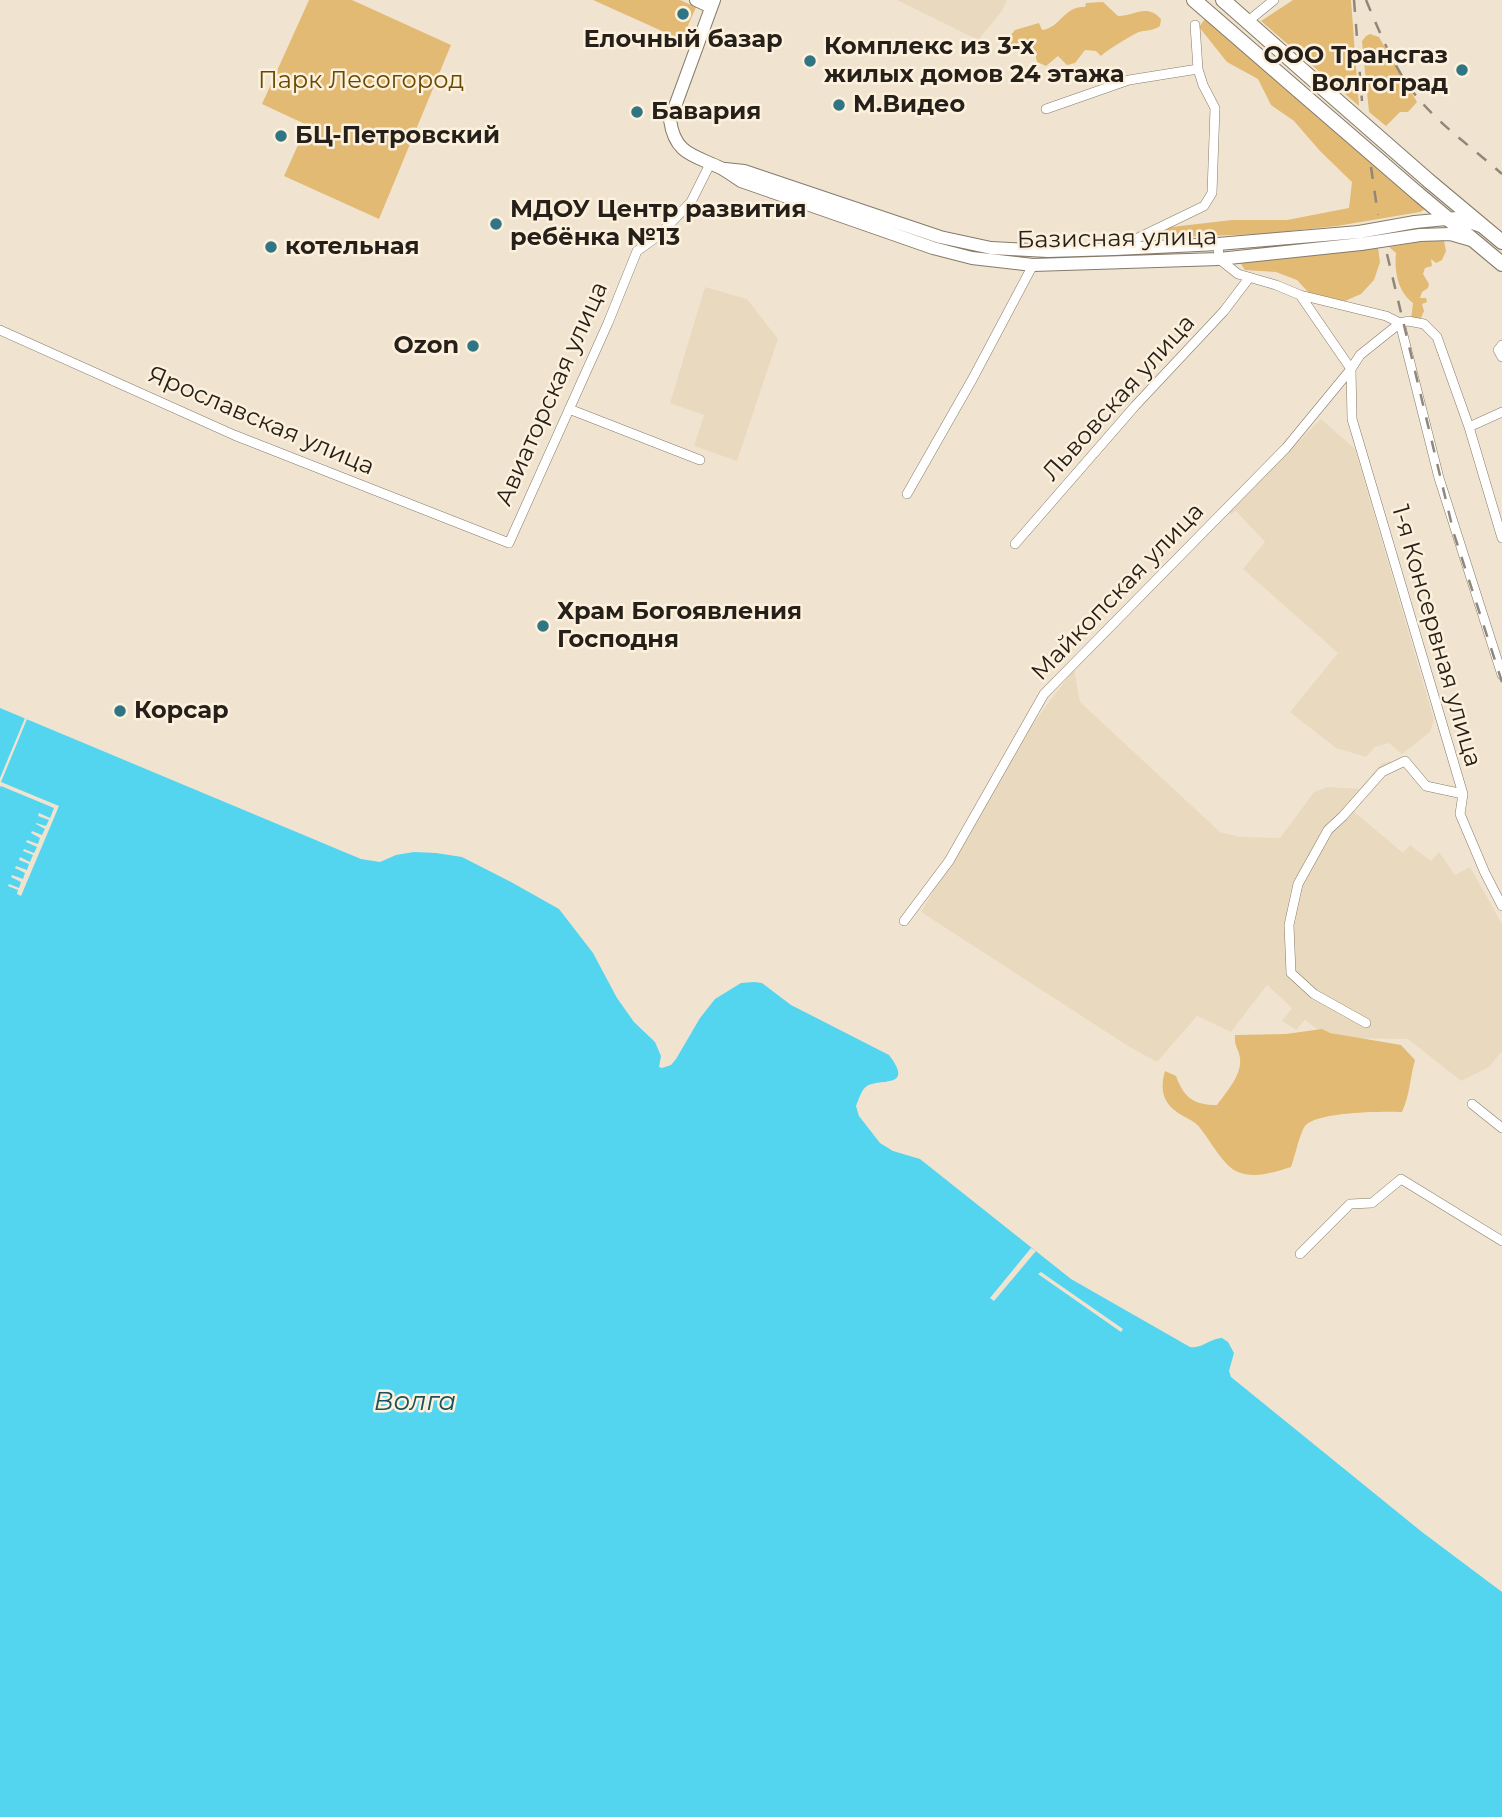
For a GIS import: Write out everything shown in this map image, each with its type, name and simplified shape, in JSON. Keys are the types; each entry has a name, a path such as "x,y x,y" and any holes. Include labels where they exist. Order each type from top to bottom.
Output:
{"main road":[{"path":"1194,0 1430,204 1456,221 1484,228 1502,242"},
{"path":"1223,0 1429,181 1456,221 1502,264"}],"street":[{"path":"696,0 713,4"},
{"path":"1247,22 1275,0"},
{"name":"Базисная улица","path":"713,4 670,120 672,134 682,151 741,181 933,248 972,258 1033,265 1219,258 1360,238"},
{"path":"1115,249 1204,206 1212,193 1215,108 1198,69 1195,25"},
{"path":"1046,109 1129,80 1198,69"},
{"name":"Базисная улица","path":"716,166 755,175 940,237 991,247 1048,251 1360,238"},
{"name":"Авиаторская улица","path":"509,543 608,323 637,251 658,236 691,202 716,166"},
{"path":"1419,222 1430,215 1430,204"},
{"path":"1360,238 1419,222 1456,221"},
{"path":"1360,238 1420,235 1456,221"},
{"path":"1218,244 1219,258 1238,274 1300,295 1386,316 1401,323 1408,321 1424,324 1437,337 1469,427 1502,538"},
{"path":"908,494 1033,265"},
{"name":"Львовская улица","path":"1015,544 1135,405 1224,311 1249,278"},
{"path":"1300,295 1351,369"},
{"path":"1401,323 1439,478 1502,675"},
{"name":"Майкопская улица","path":"904,921 949,861 1044,694 1286,448 1360,355 1401,323"},
{"name":"Ярославская улица","path":"0,330 234,435 509,543"},
{"name":"1-я Консервная улица","path":"1351,369 1352,419 1463,794 1460,814 1502,906"},
{"path":"569,409 700,460"},
{"path":"1469,427 1502,412"},
{"path":"1366,1023 1314,994 1291,973 1289,925 1298,884 1328,830 1382,772 1405,761 1426,786 1463,794"},
{"path":"1472,1104 1502,1128"},
{"path":"1300,1254 1350,1204 1372,1203 1401,1179 1502,1241"}],"shaded area":[{"path":"897,0 1007,0 1002,11 978,40"},
{"path":"705,287 747,299 778,339 737,461 694,446 704,415 670,403"},
{"path":"1321,419 1355,449 1434,720 1430,732 1402,754 1389,743 1375,747 1366,757 1336,748 1290,712 1338,653 1243,569 1265,542 1236,511 1231,515 1228,512"},
{"path":"1074,669 1080,702 1220,832 1239,837 1280,838 1314,792 1328,787 1360,789 1377,768 1392,761 1351,809 1403,853 1410,845 1431,861 1439,852 1455,875 1470,867 1502,924 1502,1051 1489,1067 1461,1081 1408,1039 1329,1038 1305,1020 1296,1030 1282,1021 1292,1008 1267,985 1231,1032 1197,1016 1157,1062 921,912 1029,729"}],"green space":[{"name":"Парк Лесогород","path":"309,0 352,0 451,45 379,219 284,176 307,125 262,104"},
{"path":"593,0 680,0 696,7 682,40"},
{"path":"1293,0 1351,0 1359,106 1261,21"},
{"path":"1103,2 1118,16 1146,11 1156,14 1161,19 1160,26 1136,33 1101,56 1096,51 1085,50 1075,63 1067,65 1058,56 1046,66 1037,62 1034,49 1026,46 1019,50 1010,47 1006,41 1015,30 1039,23 1042,30 1054,25 1072,9 1085,7 1086,3"},
{"path":"1207,16 1421,204 1424,210 1337,226 1262,234 1151,238 1163,228 1232,220 1287,220 1349,208 1352,182 1294,121 1271,105 1258,79 1227,62 1199,27"},
{"path":"1370,34 1379,37 1417,102 1408,112 1400,112 1386,126 1369,112 1362,41"},
{"path":"1424,241 1444,241 1446,251 1442,260 1436,263 1431,259 1432,266 1425,268 1423,274 1429,284 1420,298 1426,298 1427,302 1422,304 1424,311 1420,320 1411,320 1413,303 1401,287 1396,253 1389,247"},
{"path":"1378,248 1380,262 1374,280 1361,294 1345,301 1309,293 1297,280 1276,272 1245,270 1241,264 1243,262"},
{"path":"1322,1029 1330,1033 1401,1045 1415,1060 1402,1112 1351,1113 1313,1121 1304,1128 1291,1167 1251,1175 1238,1172 1228,1165 1197,1124 1175,1111 1165,1098 1165,1071 1176,1076 1191,1099 1202,1104 1217,1105 1239,1071 1240,1058 1235,1035 1286,1034"}],"water":[{"name":"Волга","path":"0,708 361,859 380,862 396,855 414,852 436,853 462,857 511,882 559,909 593,953 617,998 634,1022 655,1042 661,1056 659,1067 671,1065 676,1059 700,1018 715,999 741,983 754,982 762,983 791,1005 889,1055 896,1066 897,1078 867,1086 856,1106 859,1116 880,1143 893,1151 920,1159 1071,1279 1190,1347 1218,1338 1228,1342 1234,1353 1229,1371 1231,1377 1422,1532 1502,1592 1502,1817 0,1817"}],"pier":[{"path":"25,718 27,719 1,782 59,806 21,896 17,894 18,890 8,886 9,884 19,888 21,882 11,877 12,875 23,879 25,873 15,868 16,866 27,870 29,864 19,860 20,857 30,862 33,855 23,851 24,849 34,853 37,847 26,842 27,840 38,844 40,838 31,833 32,831 42,835 45,829 36,823 46,826 49,820 38,816 39,813 50,818 54,808 0,787 0,778"},
{"path":"1031,1248 1036,1251 994,1301 990,1298"},
{"path":"1041,1272 1123,1329 1121,1332 1038,1274"}],"railway":[{"path":"1354,0 1362,101"},
{"path":"1366,0 1394,63 1417,97 1447,128 1502,174"},
{"path":"1371,167 1378,215"},
{"path":"1387,254 1454,534 1502,682"}],"place":[{"name":"Елочный базар","path":"683,14"},
{"name":"Комплекс из 3-х жилых домов 24 этажа","path":"810,61"},
{"name":"ООО Трансгаз Волгоград","path":"1462,70"},
{"name":"M.Видео","path":"839,105"},
{"name":"Бавария","path":"637,112"},
{"name":"БЦ-Петровский","path":"281,136"},
{"name":"МДОУ Центр развития ребёнка №13","path":"496,224"},
{"name":"котельная","path":"271,247"},
{"name":"Ozon","path":"473,346"},
{"name":"Храм Богоявления Господня","path":"543,626"},
{"name":"Корсар","path":"120,711"}]}
